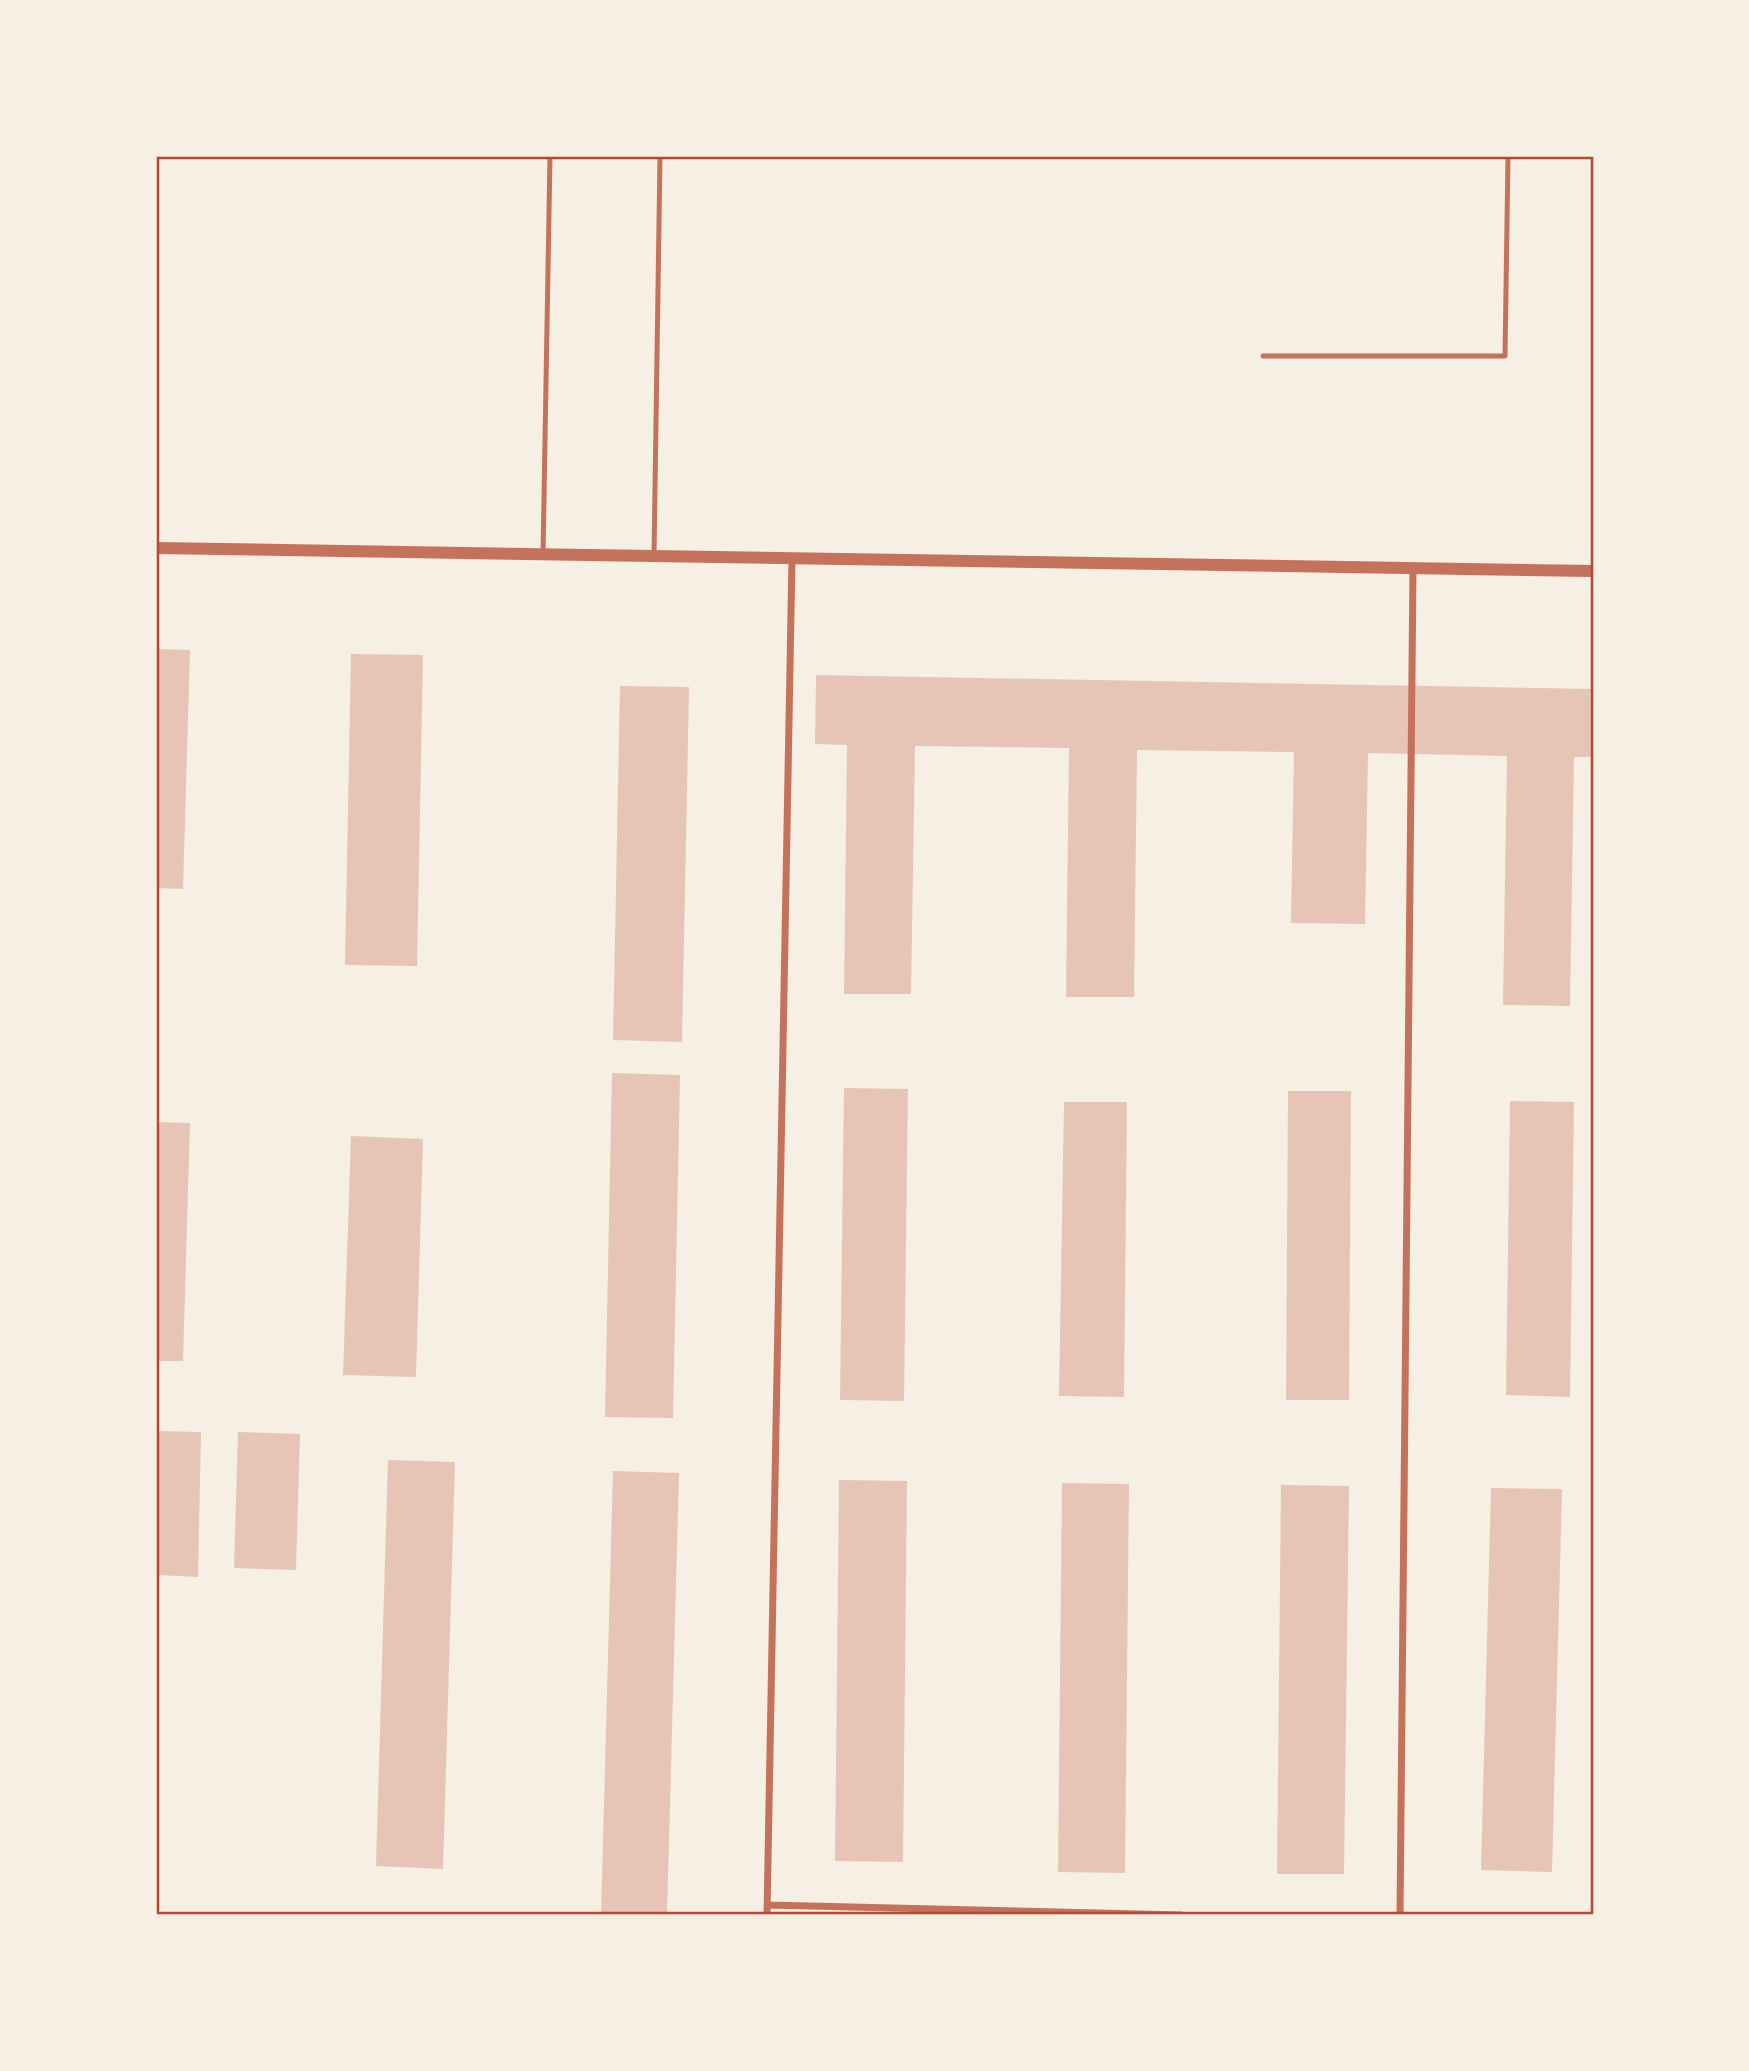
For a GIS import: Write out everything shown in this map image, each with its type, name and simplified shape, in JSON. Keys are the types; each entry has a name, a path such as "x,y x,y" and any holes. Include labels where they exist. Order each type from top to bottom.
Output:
{"street":[{"path":"156,548 1593,571"},
{"path":"767,1915 792,558"},
{"path":"1399,1915 1413,568"},
{"path":"768,1905 1181,1915"}],"lane":[{"path":"543,554 550,156"},
{"path":"654,556 660,156"},
{"path":"1263,356 1505,356 1508,156"}],"building":[{"path":"156,649 190,650 183,889 156,888"},
{"path":"351,654 423,655 417,966 345,965"},
{"path":"816,675 1593,689 1593,757 1574,757 1570,1006 1503,1005 1507,756 1368,753 1365,924 1291,923 1294,752 1137,750 1134,997 1066,997 1069,748 915,746 911,994 844,994 847,745 815,744"},
{"path":"620,686 689,687 682,1042 613,1040"},
{"path":"612,1073 680,1075 673,1418 605,1417"},
{"path":"844,1088 908,1089 904,1401 840,1400"},
{"path":"1288,1091 1351,1091 1349,1400 1286,1400"},
{"path":"1510,1101 1574,1102 1570,1397 1506,1395"},
{"path":"1064,1102 1127,1102 1124,1397 1059,1396"},
{"path":"156,1122 190,1123 183,1361 156,1361"},
{"path":"351,1136 423,1139 416,1377 343,1375"},
{"path":"156,1431 201,1432 198,1577 156,1575"},
{"path":"238,1432 300,1434 296,1570 234,1568"},
{"path":"388,1460 455,1462 443,1869 376,1866"},
{"path":"613,1471 679,1473 667,1915 601,1915"},
{"path":"839,1480 907,1481 903,1862 835,1861"},
{"path":"1062,1483 1129,1484 1125,1873 1058,1872"},
{"path":"1281,1485 1349,1486 1344,1874 1277,1874"},
{"path":"1491,1488 1562,1489 1552,1872 1481,1870"}]}
